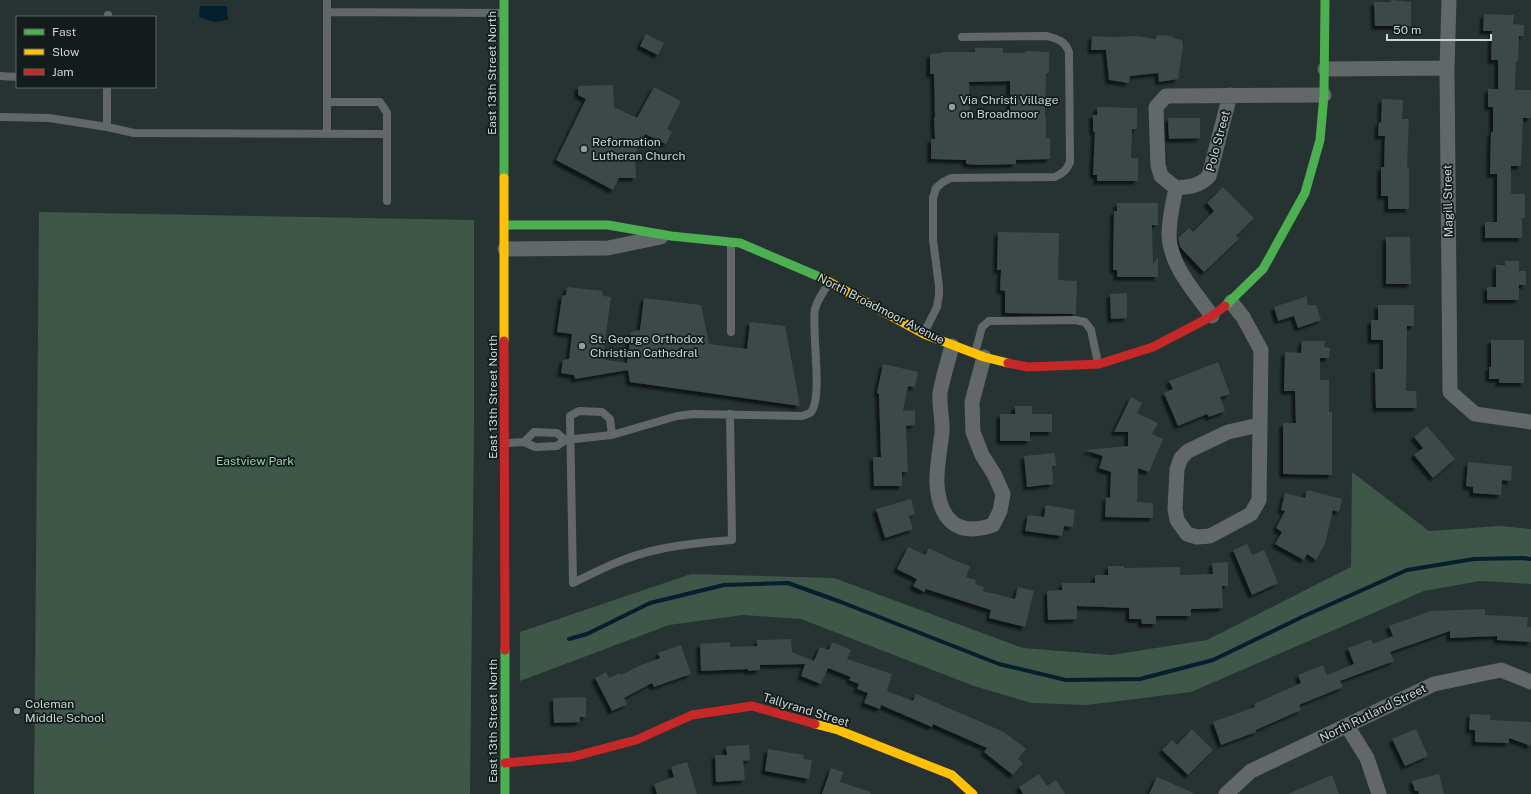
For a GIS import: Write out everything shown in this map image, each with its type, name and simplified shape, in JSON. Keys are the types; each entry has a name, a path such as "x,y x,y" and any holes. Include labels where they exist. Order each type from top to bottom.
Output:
{"street":[{"name":"East 13th Street North","path":"504,0 505,794"},
{"name":"North Broadmoor Avenue","path":"505,225 608,225 671,236 740,243 830,281 924,334 980,356 1028,367 1099,364 1153,347 1212,316 1231,302 1263,269 1305,193 1320,140 1325,69 1325,0"},
{"name":"Magill Street","path":"1449,0 1447,68 1450,392 1475,414 1531,422"},
{"path":"1325,69 1447,68"},
{"name":"Polo Street","path":"1230,95 1209,176 1204,182 1194,186 1176,188 1161,176 1158,165 1156,107 1166,96 1230,95 1324,95"},
{"path":"1176,188 1170,221 1171,249 1182,273 1212,316"},
{"name":"North Broadmoor Avenue","path":"505,250 608,248 671,236"},
{"path":"1231,302 1243,317 1261,350 1259,500 1251,514 1210,536 1197,537 1187,534 1177,520 1175,509 1176,469 1181,458 1188,451 1228,432 1259,425"},
{"path":"952,346 940,394 942,430 937,484 941,506 950,522 967,530 980,530 993,526 1000,511 1003,494 994,474 982,455 973,432 972,402 980,356"},
{"name":"North Rutland Street","path":"1226,794 1251,771 1434,684 1501,670 1531,682"},
{"name":"Tallyrand Street","path":"505,763 572,757 636,740 692,715 752,706 838,730 952,775 973,794"},
{"path":"1347,726 1367,758 1379,794"}],"lane":[{"path":"327,0 327,134"},
{"path":"327,12 504,13"},
{"path":"924,334 936,307 939,295 933,240 933,198 936,188 942,182 951,178 1055,177 1067,169 1070,162 1069,52 1066,44 1058,38 1047,36 962,37"},
{"path":"0,76 16,77"},
{"path":"107,88 107,126"},
{"path":"327,102 380,102 387,113 387,201"},
{"path":"0,116 50,118 107,126 134,133 387,134"},
{"path":"731,242 731,332"},
{"path":"505,442 524,442 535,447 557,446 568,440 612,435 677,416 693,414 802,416 810,413 814,408 816,394 813,324 815,309 818,299 830,281"},
{"path":"980,356 982,327 989,321 1075,320 1085,322 1091,330 1099,364"},
{"path":"612,435 610,419 602,412 579,411 570,416 568,440 573,583 613,564 654,550 693,543 732,540 730,414"},
{"path":"524,442 534,432 557,433 568,440"}],"green space":[{"name":"Eastview Park","path":"39,212 474,220 474,429 470,794 34,794"},
{"path":"1352,472 1429,531 1500,526 1531,529 1531,584 1480,581 1424,591 1191,692 1087,705 1031,703 974,686 801,619 743,615 669,625 520,681 520,632 691,574 834,578 1023,648 1111,655 1207,640 1351,567"}],"water":[{"path":"200,6 227,6 228,20 214,22 199,17"}],"building":[{"path":"1391,0 1411,2 1411,26 1375,26 1374,2 1391,2"},
{"path":"1484,14 1514,15 1513,24 1524,25 1524,36 1519,36 1515,90 1531,90 1531,118 1523,118 1521,166 1511,166 1511,194 1525,194 1525,218 1522,218 1522,238 1485,238 1485,222 1497,222 1497,174 1490,174 1493,107 1488,107 1488,89 1498,89 1498,60 1491,60 1492,31 1483,31"},
{"path":"646,34 664,43 658,55 640,46"},
{"path":"1157,35 1172,36 1173,38 1182,40 1183,46 1178,79 1159,82 1158,73 1130,76 1129,83 1109,80 1106,50 1091,50 1092,36 1137,36 1156,39"},
{"name":"Via Christi Village on Broadmoor","path":"975,48 1003,48 1003,53 1025,53 1025,51 1049,52 1049,73 1046,73 1045,116 1046,138 1050,138 1050,159 1016,160 1016,164 980,165 966,164 966,160 931,159 931,139 935,139 935,117 934,74 930,74 930,54 942,52 975,52","holes":["1010,81 1010,119 970,119 969,82"]},
{"path":"613,85 614,107 637,118 654,87 681,101 667,129 672,132 666,144 645,134 635,155 636,178 619,178 613,190 556,160 586,99 578,95 578,86"},
{"path":"1382,99 1403,100 1402,119 1409,119 1407,167 1409,167 1409,209 1388,209 1388,196 1381,196 1381,167 1384,167 1385,136 1378,136 1379,122 1381,123"},
{"path":"1097,107 1137,108 1137,129 1132,129 1131,158 1138,158 1138,181 1097,181 1097,175 1093,175 1095,132 1093,132 1093,115 1097,115"},
{"path":"1168,118 1200,118 1200,138 1169,139"},
{"path":"1223,187 1254,218 1236,236 1239,239 1204,272 1180,247 1178,238 1189,228 1193,232 1214,211 1207,203"},
{"path":"1117,203 1158,203 1158,225 1152,225 1153,264 1158,258 1158,277 1117,277 1117,270 1113,270 1114,211 1117,211"},
{"path":"998,232 1059,233 1058,280 1077,281 1076,314 1005,313 1005,291 1000,290 1001,270 997,270"},
{"path":"1386,237 1410,237 1411,284 1386,284"},
{"path":"1505,261 1519,261 1519,271 1526,271 1526,285 1519,285 1519,300 1487,300 1487,287 1496,287 1496,265 1505,265"},
{"path":"567,287 602,291 603,296 611,297 604,349 606,360 627,363 631,332 640,330 644,298 701,305 709,344 747,349 750,322 785,326 800,406 630,382 628,370 575,379 574,375 561,373 563,360 569,359 572,334 557,332 562,296 566,295"},
{"path":"1127,293 1127,318 1111,319 1110,294"},
{"path":"1307,296 1307,305 1316,305 1321,320 1298,328 1294,316 1278,321 1274,307"},
{"path":"1378,305 1414,305 1414,326 1407,326 1406,391 1416,391 1417,408 1376,408 1375,369 1383,369 1383,340 1371,340 1371,320 1378,320"},
{"path":"1491,340 1524,340 1524,383 1499,383 1499,379 1489,379 1489,367 1491,367"},
{"path":"1302,341 1325,341 1324,347 1330,348 1329,358 1320,358 1320,380 1329,380 1329,412 1332,412 1332,475 1283,474 1283,423 1296,423 1295,391 1284,391 1285,352 1301,353"},
{"path":"1218,362 1230,394 1220,397 1225,411 1209,417 1207,414 1178,426 1164,393 1173,389 1169,381"},
{"path":"883,364 918,372 915,387 908,386 903,411 915,410 915,425 906,426 908,472 902,472 902,486 874,486 873,457 881,457 879,394 877,393"},
{"path":"1131,397 1142,403 1137,413 1158,423 1152,434 1163,439 1149,472 1138,468 1137,502 1153,503 1153,518 1105,517 1106,497 1110,498 1111,472 1099,468 1103,456 1085,450 1128,446 1128,432 1114,432"},
{"path":"1015,406 1032,406 1032,414 1052,414 1052,432 1030,432 1030,441 1000,441 1000,414 1015,414"},
{"path":"1427,426 1455,459 1433,478 1414,455 1423,448 1414,437"},
{"path":"1055,453 1056,466 1052,466 1053,484 1027,487 1024,456"},
{"path":"1468,462 1512,466 1511,481 1502,480 1501,495 1473,493 1473,487 1466,486"},
{"path":"1307,490 1342,499 1339,512 1333,510 1325,544 1316,560 1307,554 1304,560 1275,544 1282,532 1276,528 1285,511 1281,510 1285,493 1305,498"},
{"path":"911,499 915,514 909,516 913,529 885,538 876,509"},
{"path":"1046,505 1075,510 1073,527 1064,526 1062,536 1025,531 1028,515 1044,517"},
{"path":"1247,544 1252,555 1264,550 1278,583 1252,595 1233,550"},
{"path":"908,547 925,555 929,548 951,559 970,566 966,577 976,580 975,584 984,587 983,591 1015,599 1018,587 1034,591 1025,627 989,618 991,610 926,589 924,592 913,586 917,579 897,569"},
{"path":"1228,562 1228,586 1222,586 1223,608 1191,609 1191,616 1156,616 1156,624 1142,624 1141,619 1129,619 1129,608 1077,606 1077,619 1048,620 1047,591 1062,590 1062,583 1095,583 1095,575 1108,575 1108,566 1124,566 1124,568 1180,567 1180,575 1213,574 1212,563"},
{"path":"1485,609 1485,615 1528,617 1527,627 1531,627 1531,642 1497,640 1497,636 1450,638 1450,631 1390,652 1394,661 1340,681 1343,687 1299,705 1301,710 1256,730 1256,732 1221,745 1213,722 1255,707 1254,704 1301,683 1298,675 1323,665 1327,675 1354,664 1348,648 1371,639 1373,644 1393,636 1389,626 1431,611"},
{"path":"791,639 792,652 814,661 820,647 829,650 832,642 851,650 847,659 892,674 887,691 913,701 916,694 1004,732 1026,749 1018,759 1023,763 1013,775 984,752 987,748 933,724 932,727 881,705 880,709 864,703 868,693 857,689 859,684 849,680 851,677 828,668 821,684 801,676 805,664 760,665 760,670 748,671 748,669 701,671 700,644 730,642 730,647 757,646 757,640"},
{"path":"681,645 691,674 654,687 652,683 624,698 627,704 612,711 595,678 606,672 609,678 620,673 621,675 660,658 658,653"},
{"path":"586,697 586,717 580,717 580,722 554,723 553,698"},
{"path":"1470,714 1490,715 1490,720 1531,722 1531,746 1509,738 1509,743 1475,742 1475,730 1469,730"},
{"path":"1192,729 1213,750 1188,775 1162,750 1172,740 1177,745"},
{"path":"1416,729 1428,756 1405,766 1392,739"},
{"path":"749,745 750,760 743,761 745,780 716,782 715,755 727,755 726,746"},
{"path":"768,749 804,755 803,759 812,760 809,779 765,771"},
{"path":"687,762 697,794 657,794 654,784 674,777 671,767"},
{"path":"831,768 843,772 840,782 871,792 870,794 822,794"},
{"path":"1039,774 1047,786 1056,780 1065,794 1023,794 1019,787"},
{"path":"1439,774 1444,794 1419,794 1418,791 1415,791 1412,781"},
{"path":"1332,775 1339,794 1287,794"},
{"path":"1157,777 1196,794 1149,794"}],"waterway":[{"path":"569,639 587,634 650,603 724,585 788,583 841,602 999,664 1066,680 1140,679 1213,660 1302,617 1407,570 1474,559 1531,559"}],"traffic: fast":[{"path":"504,0 504,178"},
{"path":"1225,306 1263,269 1305,193 1320,140 1324,95 1325,0"},
{"path":"505,225 608,225 671,236 740,243 822,278"},
{"path":"505,650 505,794"}],"traffic: slow":[{"path":"504,178 504,341"},
{"path":"822,278 924,334 984,357 1008,363"},
{"path":"815,724 838,730 952,775 973,794"}],"traffic: jam":[{"path":"1008,363 1028,367 1099,364 1153,347 1212,316 1225,306"},
{"path":"504,341 505,650"},
{"path":"505,763 572,757 636,740 692,715 752,706 815,724"}],"place":[{"name":"Via Christi Village on Broadmoor","path":"952,107"},
{"name":"Reformation Lutheran Church","path":"584,149"},
{"name":"St. George Orthodox Christian Cathedral","path":"582,346"},
{"name":"Coleman Middle School","path":"17,711"}]}
